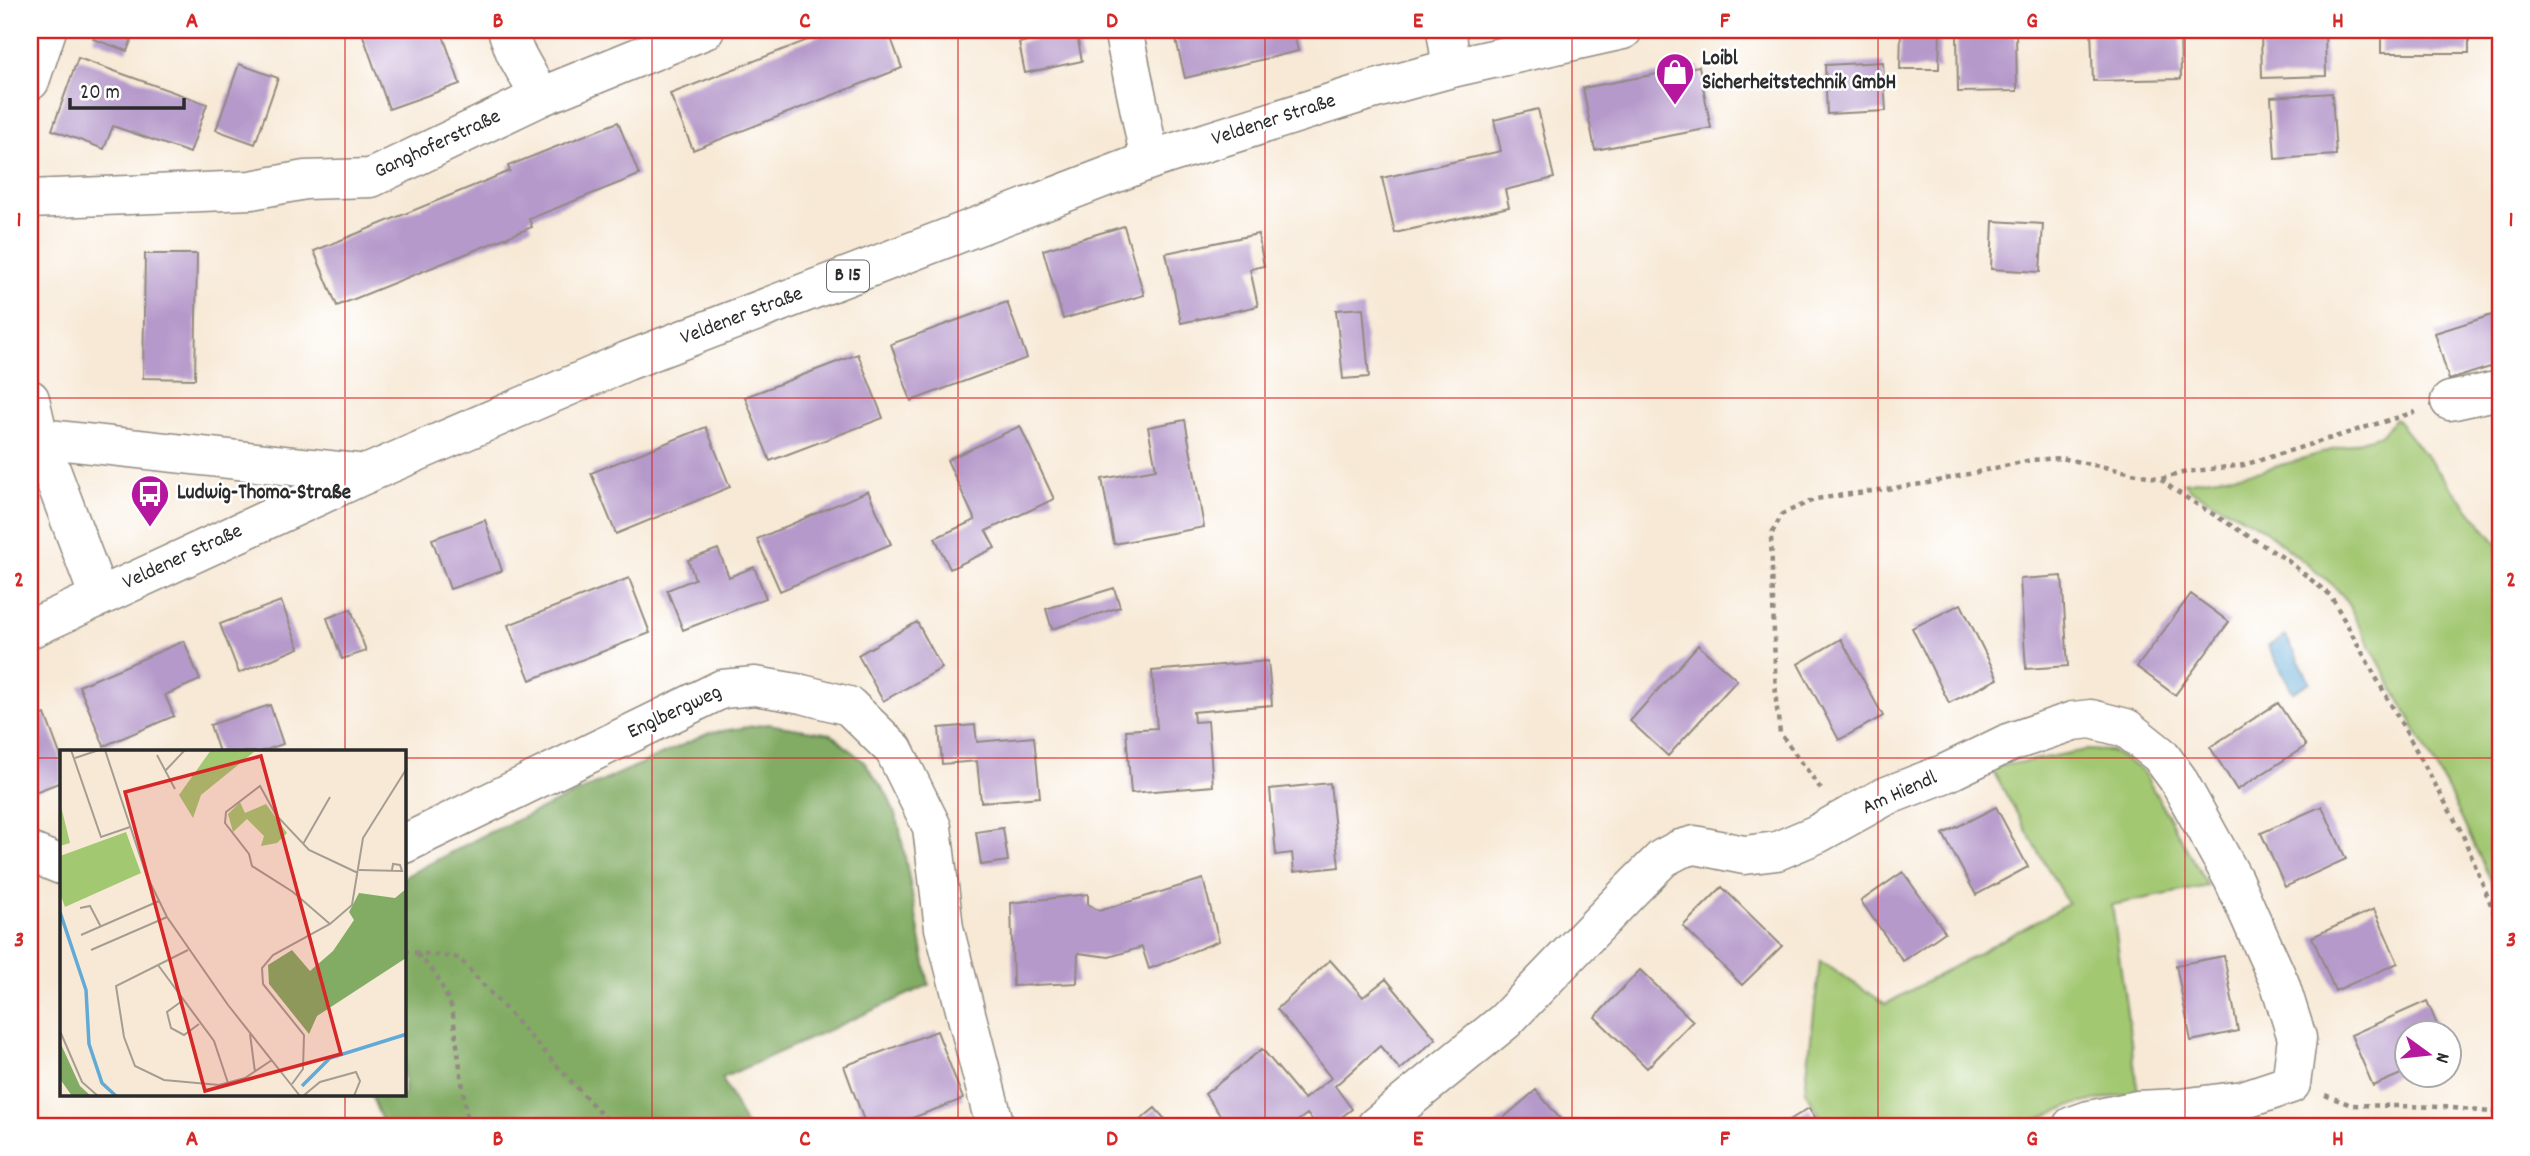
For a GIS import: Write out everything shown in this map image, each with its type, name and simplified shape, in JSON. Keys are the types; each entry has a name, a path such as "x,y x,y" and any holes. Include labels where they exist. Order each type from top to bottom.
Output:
{"street":[{"path":"30,80 47,30"},
{"path":"507,30 515,52 540,97"},
{"name":"Ganghoferstraße","path":"30,199 251,190 305,180 371,178 540,97 649,40 705,30"},
{"path":"1123,30 1150,160"},
{"path":"1446,30 1452,68"},
{"name":"Veldener Straße","path":"30,629 366,474 627,361 1150,160 1352,96 1452,68 1606,31"},
{"path":"2450,401 2500,390"},
{"path":"30,399 40,438 99,597"},
{"path":"40,438 366,474"},
{"name":"Englbergweg","path":"406,843 722,689 755,686 849,706 894,750 932,827 944,928 995,1126"},
{"name":"Am Hiendl","path":"1376,1126 1505,1021 1663,858 1679,849 1695,845 1744,855 1777,851 1884,797 1946,773 2008,743 2073,721 2091,719 2126,729 2160,755 2177,778 2233,880 2280,984 2297,1038 2291,1084"},
{"path":"30,852 60,865"},
{"path":"2072,1126 2137,1110 2243,1100 2291,1084"}],"path":[{"path":"1843,820 1780,733 1776,701 1771,535 1782,513 1816,499 1928,483 2031,460 2061,458 2161,479 2186,472 2244,465 2450,401"},
{"path":"2161,479 2174,490 2287,560 2331,596 2462,833 2500,927"},
{"path":"406,952 459,958 612,1126"},
{"path":"416,954 436,974 452,1009 468,1126"},
{"path":"2291,1084 2351,1105 2443,1107 2500,1113"}],"green space":[{"path":"2395,418 2500,547 2500,900 2449,792 2344,597 2333,585 2259,526 2191,490 2183,482 2262,471 2381,435"},
{"path":"767,724 831,734 864,762 888,796 899,825 929,985 722,1078 746,1126 384,1126 371,1096 406,1096 406,876 488,833 709,733"},
{"path":"2086,750 2111,751 2142,770 2208,886 2112,905 2138,1092 2072,1105 2021,1126 1826,1126 1805,1090 1820,961 1886,1004 2068,904 1991,768"}],"water":[{"path":"2286,636 2310,682 2293,692 2268,646"}],"building":[{"path":"96,30 151,30 148,36 135,31 127,51 93,39"},
{"path":"361,30 441,30 460,84 389,109"},
{"path":"833,30 888,30 902,68 693,150 670,94"},
{"path":"1040,30 1076,30 1082,61 1025,73 1019,43 1042,38"},
{"path":"1196,30 1293,30 1298,51 1185,78 1175,35"},
{"path":"1901,30 1940,30 1939,69 1900,69"},
{"path":"2091,30 2180,30 2181,79 2093,81"},
{"path":"2261,30 2325,30 2326,76 2262,78"},
{"path":"2381,30 2469,30 2469,53 2381,53"},
{"path":"2016,33 2017,91 1958,92 1957,34"},
{"path":"78,58 207,104 190,153 113,126 104,149 52,130"},
{"path":"1883,62 1886,111 1827,114 1825,65"},
{"path":"239,64 278,78 255,144 216,130"},
{"path":"1699,66 1711,128 1595,150 1583,88"},
{"path":"2332,93 2336,155 2275,159 2271,97"},
{"path":"1538,109 1554,178 1505,190 1509,207 1395,233 1382,178 1501,151 1494,120"},
{"path":"618,122 639,175 529,219 532,227 337,306 314,251 510,171 508,166"},
{"path":"1993,221 2043,224 2040,272 1991,269"},
{"path":"1124,226 1144,295 1063,319 1043,250"},
{"path":"1258,234 1264,266 1250,269 1258,306 1181,323 1166,253"},
{"path":"145,254 197,254 195,379 143,378"},
{"path":"1007,302 1027,358 911,401 891,344"},
{"path":"1363,308 1369,377 1343,379 1336,310"},
{"path":"2495,314 2500,329 2500,364 2449,380 2435,333"},
{"path":"858,354 883,418 770,461 745,397"},
{"path":"1185,420 1204,527 1114,544 1102,479 1156,469 1148,427"},
{"path":"1020,426 1054,499 986,531 995,548 950,569 935,538 975,520 947,460"},
{"path":"706,427 730,487 616,534 591,473"},
{"path":"868,491 891,544 780,591 757,539"},
{"path":"485,520 502,571 450,589 432,539"},
{"path":"718,549 729,577 754,567 766,598 683,630 667,590 695,579 688,560"},
{"path":"2062,576 2068,666 2026,669 2020,579"},
{"path":"629,578 650,633 530,680 508,625"},
{"path":"1114,588 1120,607 1052,629 1046,609"},
{"path":"2191,594 2229,622 2175,695 2137,667"},
{"path":"281,601 299,648 239,673 220,624"},
{"path":"1961,604 1998,679 1949,703 1912,628"},
{"path":"351,609 366,651 342,659 327,618"},
{"path":"917,622 942,668 883,701 858,655"},
{"path":"1841,639 1883,716 1839,740 1798,664"},
{"path":"184,641 200,680 165,695 174,716 104,746 79,686"},
{"path":"1698,645 1737,680 1668,756 1630,721"},
{"path":"1268,661 1272,705 1193,712 1194,722 1208,721 1213,786 1131,793 1126,730 1157,728 1152,671"},
{"path":"2278,703 2306,746 2237,790 2210,747"},
{"path":"270,705 283,744 266,750 218,750 210,725"},
{"path":"45,714 60,754 60,782 30,794 30,720"},
{"path":"975,725 977,742 1034,737 1040,797 981,802 977,761 942,764 939,728"},
{"path":"1330,783 1339,867 1294,872 1292,853 1276,855 1270,789"},
{"path":"2322,806 2346,859 2285,887 2261,833"},
{"path":"1996,807 2028,867 1976,895 1943,834"},
{"path":"1003,828 1008,861 981,865 976,832"},
{"path":"1903,872 1945,932 1903,961 1861,901"},
{"path":"1203,879 1219,941 1149,969 1142,947 1109,957 1078,953 1077,983 1013,986 1011,903 1088,894 1088,904 1099,911"},
{"path":"1722,887 1782,946 1742,985 1683,926"},
{"path":"2374,909 2398,963 2335,991 2312,937"},
{"path":"2224,956 2238,1031 2191,1041 2176,965"},
{"path":"1330,960 1363,997 1386,979 1436,1039 1400,1070 1380,1046 1335,1086 1352,1109 1330,1126 1318,1126 1307,1114 1291,1126 1228,1126 1205,1094 1262,1049 1304,1099 1331,1078 1277,1009"},
{"path":"1640,970 1693,1021 1647,1068 1595,1017"},
{"path":"2427,1001 2435,1020 2394,1020 2394,1077 2373,1086 2351,1035"},
{"path":"937,1031 963,1099 891,1126 866,1126 844,1066"},
{"path":"1536,1090 1566,1126 1494,1126"},
{"path":"1155,1108 1171,1126 1133,1126"},
{"path":"1809,1108 1821,1126 1780,1126"},
{"path":"964,1119 967,1126 947,1126"}],"place":[{"name":"Loibl Sicherheitstechnik GmbH","path":"1675,106"},
{"name":"Ludwig-Thoma-Straße","path":"150,528"}]}
